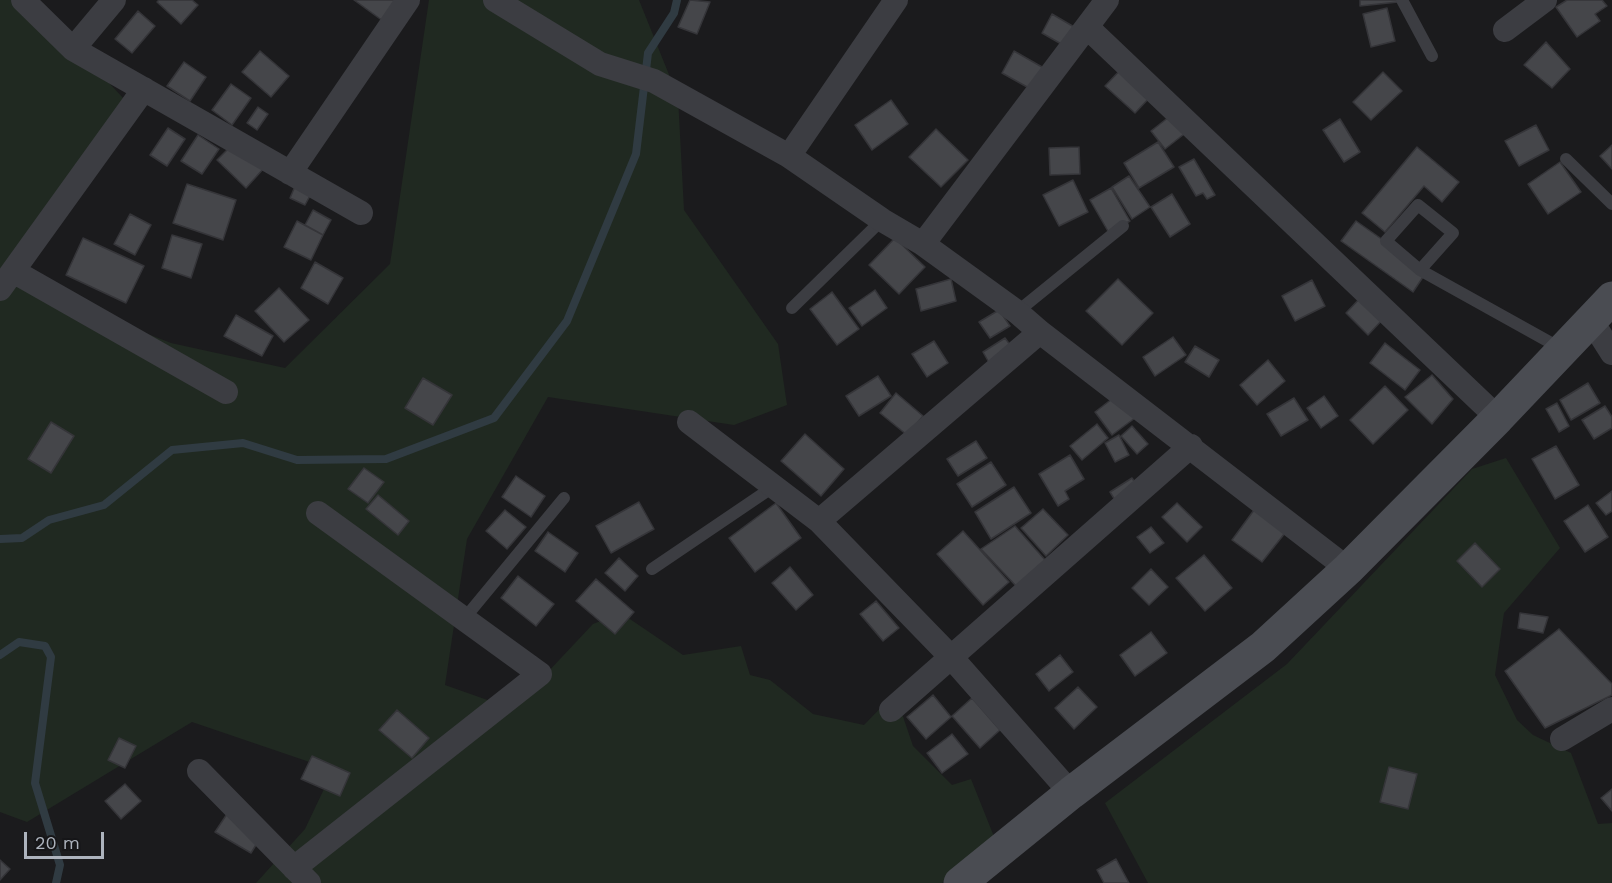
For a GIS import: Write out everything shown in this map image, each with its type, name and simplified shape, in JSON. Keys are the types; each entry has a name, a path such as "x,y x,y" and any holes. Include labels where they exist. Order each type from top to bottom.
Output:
{"street":[{"path":"22,0 73,49 361,213"},
{"path":"73,49 114,0"},
{"path":"290,173 408,0"},
{"path":"495,0 600,64 645,78 789,156 882,220 923,244 1017,312 1348,569"},
{"path":"789,156 896,0"},
{"path":"923,244 1107,0"},
{"path":"1505,30 1545,0"},
{"path":"1087,27 1498,418"},
{"path":"144,89 6,280 226,392"},
{"path":"960,883 1071,794 1263,647 1348,569 1498,418 1601,309"},
{"path":"1601,309 1612,353"},
{"path":"819,521 1040,332"},
{"path":"689,422 819,521 951,657 1071,794"},
{"path":"891,710 1191,446"},
{"path":"199,771 301,876 540,674 318,513"},
{"path":"1562,739 1612,709"}],"lane":[{"path":"1402,0 1432,56"},
{"path":"1566,159 1612,204"},
{"path":"1420,270 1453,233 1418,205 1386,241 1420,270 1563,349"},
{"path":"792,308 882,220"},
{"path":"1017,312 1123,226"},
{"path":"652,569 773,487"},
{"path":"464,619 564,498"}],"shaded area":[{"path":"0,0 32,0 137,113 15,282 171,343 285,368 390,264 429,0 639,0 678,97 684,210 778,344 787,405 734,425 548,397 467,539 445,685 513,709 593,624 621,613 683,655 741,646 750,675 770,680 813,714 864,725 895,693 913,746 952,785 971,779 995,839 942,883 256,883 305,829 333,770 192,722 27,822 0,812"},
{"path":"1506,458 1560,548 1504,613 1495,675 1517,720 1533,735 1571,753 1598,824 1612,823 1612,883 1148,883 1105,803 1287,664 1472,469"}],"building":[{"path":"159,0 192,0 198,5 181,24 157,2"},
{"path":"354,0 398,0 383,21"},
{"path":"690,0 710,2 697,34 678,27"},
{"path":"1360,0 1398,0 1398,2 1360,6"},
{"path":"1567,0 1602,0 1607,6 1595,14 1600,21 1577,37 1556,7"},
{"path":"1387,8 1395,41 1371,47 1363,14"},
{"path":"138,11 155,26 132,53 115,39"},
{"path":"1052,14 1081,31 1070,49 1042,33"},
{"path":"1546,42 1570,69 1552,88 1524,65"},
{"path":"260,51 289,76 271,97 242,72"},
{"path":"1014,51 1049,71 1036,92 1002,73"},
{"path":"184,62 206,77 190,101 167,86"},
{"path":"1126,64 1155,92 1135,113 1105,86"},
{"path":"1383,72 1402,91 1371,120 1353,102"},
{"path":"231,84 251,98 232,125 212,110"},
{"path":"891,100 908,124 872,150 855,125"},
{"path":"258,107 268,114 257,130 247,123"},
{"path":"1174,113 1188,131 1165,149 1151,131"},
{"path":"1340,119 1360,152 1344,162 1323,130"},
{"path":"1536,125 1549,150 1519,166 1505,141"},
{"path":"168,128 185,139 167,166 150,155"},
{"path":"936,129 968,160 941,187 909,157"},
{"path":"198,135 219,149 202,174 181,161"},
{"path":"237,140 265,167 246,188 217,160"},
{"path":"1158,142 1174,167 1139,188 1124,163"},
{"path":"1612,145 1612,169 1600,156"},
{"path":"1079,147 1080,174 1050,175 1049,148"},
{"path":"1417,147 1459,182 1442,202 1424,186 1385,232 1362,213"},
{"path":"1194,159 1215,195 1207,199 1203,193 1196,196 1179,167"},
{"path":"1560,162 1581,192 1548,214 1528,184"},
{"path":"1129,176 1150,207 1132,219 1112,187"},
{"path":"1073,180 1088,212 1059,226 1043,195"},
{"path":"187,184 236,200 223,240 173,223"},
{"path":"296,184 312,192 305,205 290,198"},
{"path":"1111,188 1130,221 1109,233 1090,200"},
{"path":"1172,194 1190,224 1170,237 1151,207"},
{"path":"313,210 331,220 323,235 305,225"},
{"path":"130,214 151,225 135,255 114,244"},
{"path":"297,221 323,235 311,260 284,247"},
{"path":"1356,221 1427,271 1413,292 1341,241"},
{"path":"172,235 202,244 191,278 162,268"},
{"path":"83,238 144,266 126,303 66,275"},
{"path":"895,238 925,267 899,294 869,265"},
{"path":"315,262 343,278 328,304 301,288"},
{"path":"951,279 956,301 921,311 916,289"},
{"path":"1118,279 1153,313 1122,345 1086,311"},
{"path":"1312,280 1325,306 1295,321 1282,296"},
{"path":"279,288 309,320 284,342 255,311"},
{"path":"875,290 887,308 862,326 849,308"},
{"path":"832,292 859,329 837,345 810,309"},
{"path":"1362,296 1385,317 1368,335 1346,313"},
{"path":"999,310 1010,326 990,338 979,322"},
{"path":"236,315 273,336 262,356 224,336"},
{"path":"1173,337 1186,355 1155,376 1143,357"},
{"path":"1005,338 1016,353 992,368 983,352"},
{"path":"934,341 948,363 927,377 912,354"},
{"path":"1385,343 1420,370 1405,390 1370,363"},
{"path":"1195,346 1219,360 1209,377 1185,362"},
{"path":"1268,360 1285,381 1257,405 1240,385"},
{"path":"1432,375 1453,399 1432,424 1405,397"},
{"path":"878,376 891,396 859,416 846,396"},
{"path":"423,378 452,395 433,425 405,408"},
{"path":"1588,383 1600,403 1571,420 1560,400"},
{"path":"1385,386 1408,410 1373,444 1350,420"},
{"path":"1121,392 1139,415 1112,435 1095,412"},
{"path":"896,393 923,416 907,435 880,413"},
{"path":"1324,396 1338,416 1321,428 1307,408"},
{"path":"1294,398 1308,420 1281,436 1267,414"},
{"path":"1557,403 1569,426 1559,432 1546,409"},
{"path":"1605,406 1612,417 1612,428 1594,439 1582,420"},
{"path":"51,422 74,436 51,473 28,459"},
{"path":"1097,424 1108,438 1082,460 1070,446"},
{"path":"1132,426 1148,444 1137,454 1121,436"},
{"path":"805,434 844,469 821,496 781,461"},
{"path":"1119,435 1129,455 1115,462 1105,443"},
{"path":"976,441 987,458 958,476 947,459"},
{"path":"1556,446 1579,485 1555,499 1532,459"},
{"path":"1070,455 1084,479 1065,491 1069,499 1058,506 1039,474"},
{"path":"991,462 1006,485 972,507 957,484"},
{"path":"364,468 384,482 368,503 348,489"},
{"path":"516,476 545,496 531,517 502,497"},
{"path":"1132,478 1140,490 1118,505 1110,492"},
{"path":"1014,487 1031,513 991,539 975,512"},
{"path":"1612,491 1612,511 1606,515 1596,503"},
{"path":"378,495 409,521 398,535 366,509"},
{"path":"639,502 654,529 611,553 596,526"},
{"path":"776,503 801,538 755,572 729,538"},
{"path":"1177,503 1202,527 1187,542 1162,517"},
{"path":"1588,505 1608,537 1585,552 1564,521"},
{"path":"1043,509 1068,535 1046,556 1021,528"},
{"path":"505,510 526,527 507,549 486,531"},
{"path":"1254,510 1285,533 1262,562 1232,540"},
{"path":"1015,526 1046,561 1017,587 981,549"},
{"path":"1151,527 1164,543 1150,553 1137,537"},
{"path":"963,531 1009,582 983,605 937,554"},
{"path":"548,532 578,553 565,572 535,551"},
{"path":"1475,543 1500,569 1482,587 1457,561"},
{"path":"1204,555 1232,588 1205,611 1176,578"},
{"path":"619,558 638,576 625,591 605,573"},
{"path":"790,567 813,595 796,610 772,583"},
{"path":"1151,569 1168,587 1149,605 1132,588"},
{"path":"518,576 554,604 536,626 501,598"},
{"path":"596,579 634,612 615,634 576,601"},
{"path":"876,601 899,628 883,641 860,614"},
{"path":"1520,613 1548,617 1543,633 1518,628"},
{"path":"1559,629 1612,684 1612,695 1545,728 1505,671"},
{"path":"1151,632 1167,653 1135,676 1120,655"},
{"path":"1060,655 1073,672 1049,691 1036,674"},
{"path":"1078,687 1097,707 1074,729 1055,708"},
{"path":"933,695 951,717 926,739 907,717"},
{"path":"972,698 1000,730 980,748 952,716"},
{"path":"397,710 429,738 412,758 379,730"},
{"path":"952,734 968,754 942,773 927,753"},
{"path":"119,738 136,746 125,768 108,760"},
{"path":"312,756 350,773 340,796 301,779"},
{"path":"1389,767 1417,774 1408,809 1380,802"},
{"path":"125,784 141,801 121,819 105,801"},
{"path":"1612,789 1612,811 1601,798"},
{"path":"229,811 264,832 251,853 215,832"},
{"path":"1116,859 1129,883 1104,883 1097,870"},
{"path":"0,860 10,869 0,880"}],"waterway":[{"path":"0,539 22,538 49,520 104,505 172,450 243,443 297,460 386,459 494,418 567,321 636,154 648,53 674,13 677,0"},
{"path":"0,655 19,642 45,646 51,657 35,783 60,865 56,883"}]}
